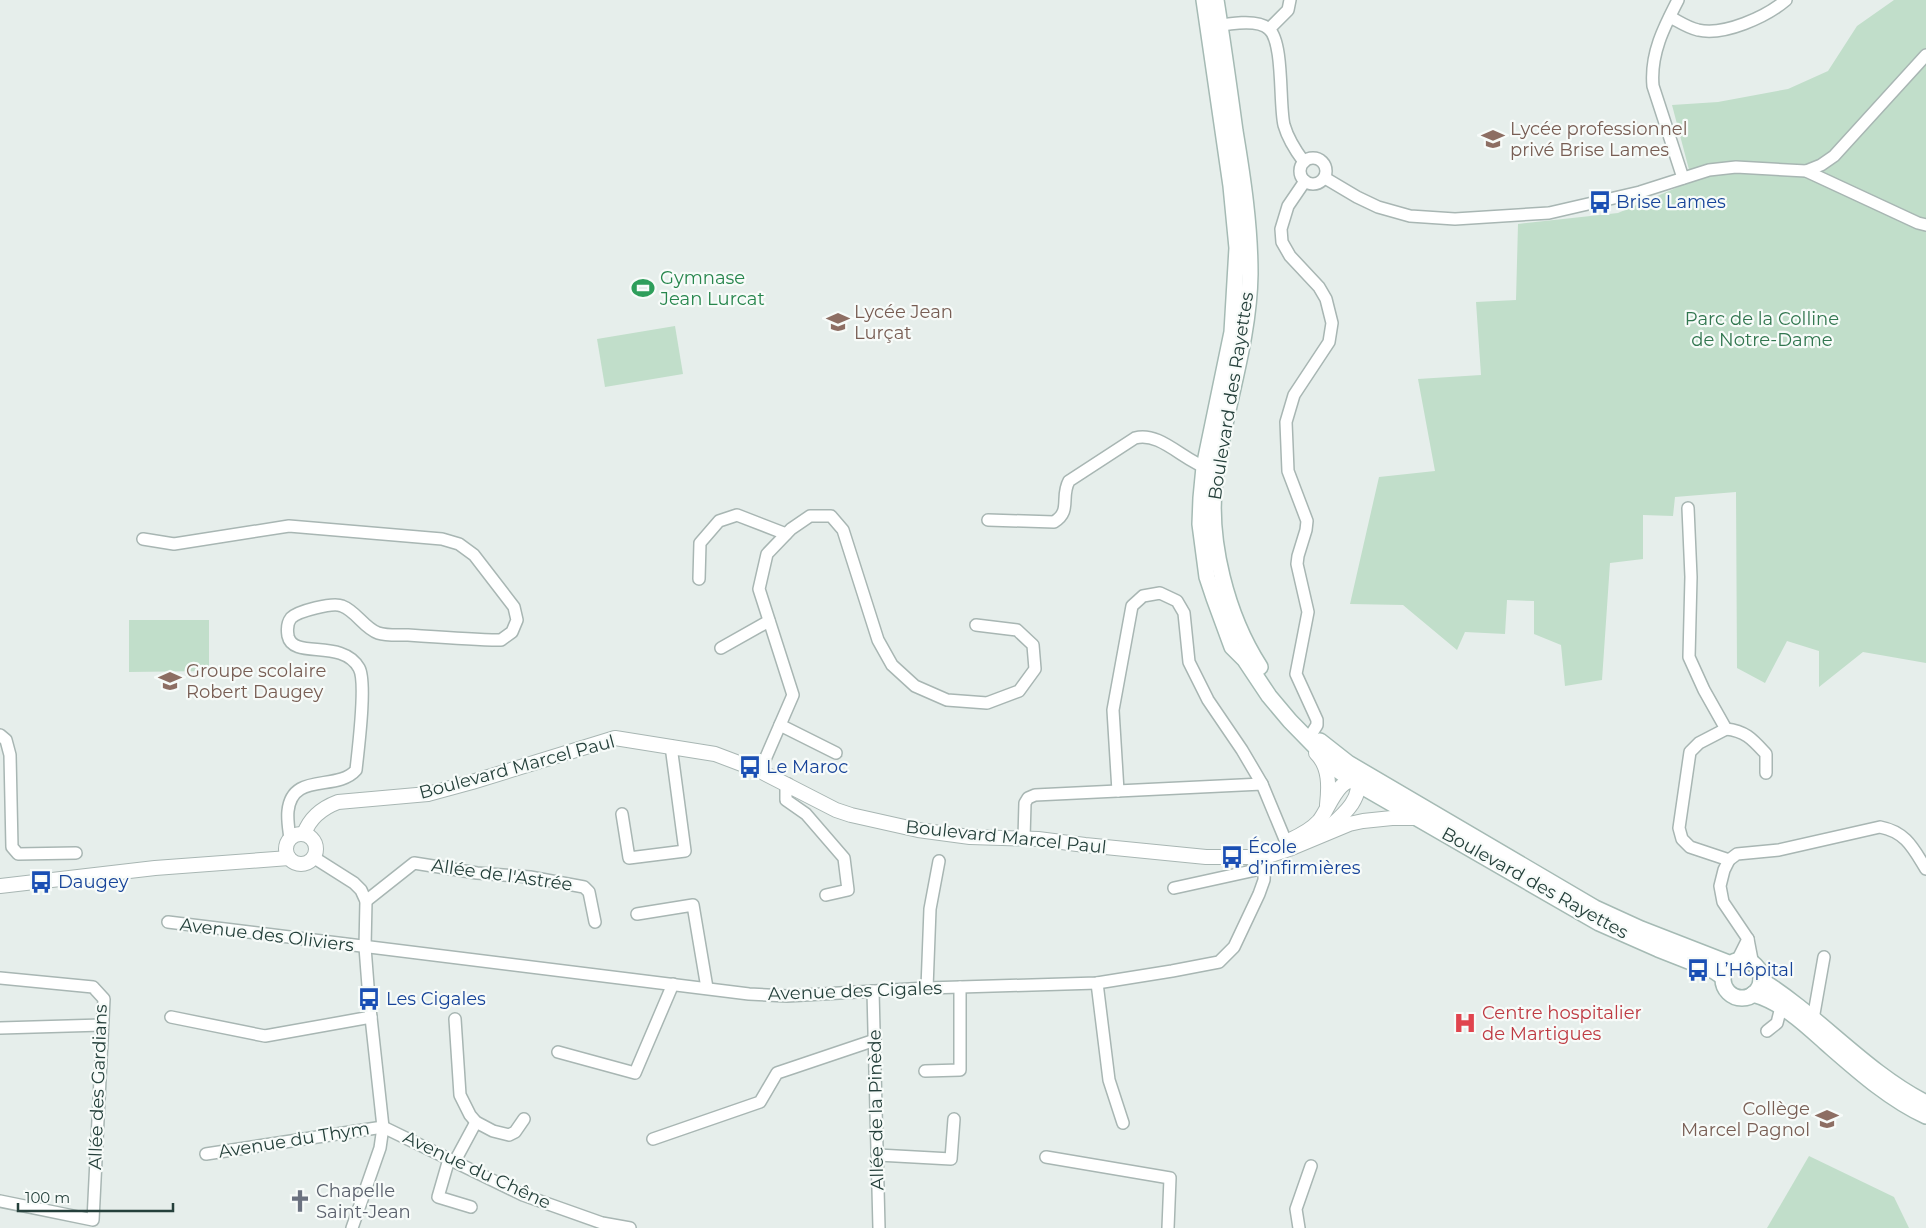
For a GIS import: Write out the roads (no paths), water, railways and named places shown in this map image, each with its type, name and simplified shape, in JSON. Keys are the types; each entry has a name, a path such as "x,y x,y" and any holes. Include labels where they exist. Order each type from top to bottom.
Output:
{"main road":[{"name":"Boulevard des Rayettes","path":"1204,0 1214,26"},
{"name":"Boulevard des Rayettes","path":"1216,0 1214,26 1237,248 1232,332 1200,524 1205,559 1214,598 1232,647 1245,660 1269,696 1290,721 1338,771 1415,803 1585,902 1714,971 1730,967"},
{"name":"Boulevard des Rayettes","path":"1210,469 1217,555 1232,609 1242,635 1257,662 1292,711 1312,733 1356,778 1418,818 1599,922 1661,944"},
{"path":"1746,961 1753,964 1760,973 1761,980 1758,989 1753,994 1742,998 1731,995 1725,987 1730,967 1746,961"},
{"path":"1761,980 1812,1023 1885,1091 1926,1116"},
{"path":"1753,994 1766,998 1812,1023 1901,1089 1926,1104"}],"street":[{"path":"1269,29 1288,10 1290,0"},
{"path":"1678,0 1656,48 1652,74 1653,86 1683,178"},
{"path":"1670,17 1696,30 1724,30 1759,16 1786,0"},
{"path":"1214,26 1243,23 1269,29 1277,48 1284,124 1292,146 1304,162"},
{"path":"1325,178 1357,198 1378,207 1410,216 1455,218 1549,213 1640,192 1709,170 1736,167 1806,170 1821,166 1834,156 1926,55"},
{"path":"1315,158 1322,162 1326,171 1325,178 1316,184 1305,181 1300,170 1304,162 1315,158"},
{"path":"1806,170 1918,223 1926,225"},
{"path":"1305,181 1285,212 1281,229 1282,242 1290,256 1319,287 1326,299 1332,324 1329,342 1294,395 1286,422 1288,471 1306,520 1306,530 1298,556 1298,564 1308,612 1296,674 1317,720 1317,726 1312,733"},
{"path":"988,520 1054,522 1061,518 1065,509 1065,488 1069,482 1135,438 1143,436 1160,441 1182,456 1210,469"},
{"path":"1688,508 1691,577 1689,657 1704,690 1726,729"},
{"path":"699,580 700,543 719,521 737,515 786,534"},
{"path":"760,771 793,694 759,590 767,554 786,534 810,516 831,516 843,530 878,640 892,665 914,686 947,700 987,703 1019,691 1035,669 1033,646 1017,630 976,625"},
{"path":"143,539 174,544 289,526 442,539 459,544 474,555 514,607 517,620 512,632 501,640 379,634 346,608 331,604 297,614 291,618 287,632 293,644 301,648 336,651 347,656 359,668 362,687 356,770 345,779 304,786 298,791 289,805 287,813 290,838"},
{"path":"1118,791 1113,710 1132,606 1143,596 1160,593 1177,601 1184,613 1189,662 1208,700 1242,750 1262,784 1287,845"},
{"path":"720,648 769,621"},
{"path":"1232,647 1272,709 1320,758 1328,776 1326,808"},
{"path":"780,725 836,753"},
{"path":"1729,860 1690,847 1682,839 1679,828 1690,752 1699,743 1726,729 1740,730 1766,754 1766,773"},
{"path":"0,735 6,740 10,755 12,847 18,854 76,853"},
{"name":"Boulevard Marcel Paul","path":"304,834 315,815 324,807 338,802 428,794 615,738 716,754 788,784 836,810 927,832 970,837 1024,838 1206,857 1265,858 1311,828 1320,819 1342,786 1356,778"},
{"path":"622,814 629,858 685,851 670,746"},
{"name":"Boulevard Marcel Paul","path":"1320,836 1346,812 1355,800 1356,778"},
{"path":"788,784 786,800 806,814 844,858 848,890 826,895"},
{"path":"1024,838 1025,803 1028,798 1035,795 1262,784"},
{"name":"Boulevard Marcel Paul","path":"1287,845 1320,836 1363,820 1418,818"},
{"path":"1753,964 1748,939 1723,902 1720,886 1729,860 1737,854 1779,850 1880,827 1893,829 1904,837 1926,869"},
{"path":"304,834 315,842 316,851 314,857 303,864 289,858 286,851 290,838 294,835 304,834"},
{"path":"314,857 354,883 361,890 366,901 366,947 371,1016 383,1127 380,1148 352,1228"},
{"path":"0,886 155,868 289,858"},
{"path":"1174,888 1265,858"},
{"name":"Avenue des Cigales","path":"366,947 749,994 787,996 927,988 1097,983 1219,962 1234,947 1252,910 1264,880 1265,858"},
{"path":"927,988 930,909 939,861"},
{"name":"Allée de l'Astrée","path":"366,901 414,863 477,873 530,876 584,887 589,892 594,922"},
{"path":"637,914 693,905 707,988"},
{"name":"Avenue des Oliviers","path":"168,922 366,947"},
{"path":"1730,967 1748,939"},
{"path":"1812,1023 1824,957"},
{"name":"Allée des Gardians","path":"0,978 93,987 104,999 93,1220 0,1201"},
{"path":"1097,983 1109,1080 1123,1123"},
{"path":"558,1052 635,1073 672,984"},
{"path":"925,1071 960,1070 960,987"},
{"name":"Allée de la Pinède","path":"874,991 879,1228"},
{"path":"1767,1030 1777,1024 1781,1007"},
{"path":"171,1017 265,1036 371,1016"},
{"path":"456,1020 460,1095 476,1122 493,1131 509,1135 515,1132 524,1119"},
{"path":"0,1028 102,1025"},
{"path":"653,1139 760,1102 777,1073 875,1040"},
{"path":"878,1155 951,1159 954,1119"},
{"path":"472,1207 438,1197 452,1160 476,1122"},
{"name":"Avenue du Thym","path":"206,1154 383,1127"},
{"name":"Avenue du Chêne","path":"383,1127 523,1195 607,1226 630,1228"},
{"path":"1046,1156 1170,1178 1168,1228"},
{"path":"1299,1228 1296,1209 1311,1166"}],"place":[{"name":"Lycée professionnel privé Brise Lames","path":"1493,139"},
{"name":"Brise Lames","path":"1600,202"},
{"name":"Gymnase Jean Lurcat","path":"643,288"},
{"name":"Lycée Jean Lurçat","path":"838,322"},
{"name":"Groupe scolaire Robert Daugey","path":"170,681"},
{"name":"Le Maroc","path":"750,767"},
{"name":"École d’infirmières","path":"1232,857"},
{"name":"Daugey","path":"41,882"},
{"name":"L’Hôpital","path":"1698,970"},
{"name":"Les Cigales","path":"369,999"},
{"name":"Centre hospitalier de Martigues","path":"1465,1023"},
{"name":"Collège Marcel Pagnol","path":"1827,1119"},
{"name":"Chapelle Saint-Jean","path":"300,1201"}],"park label":[{"name":"Parc de la Colline de Notre-Dame","path":"1762,329"}]}
